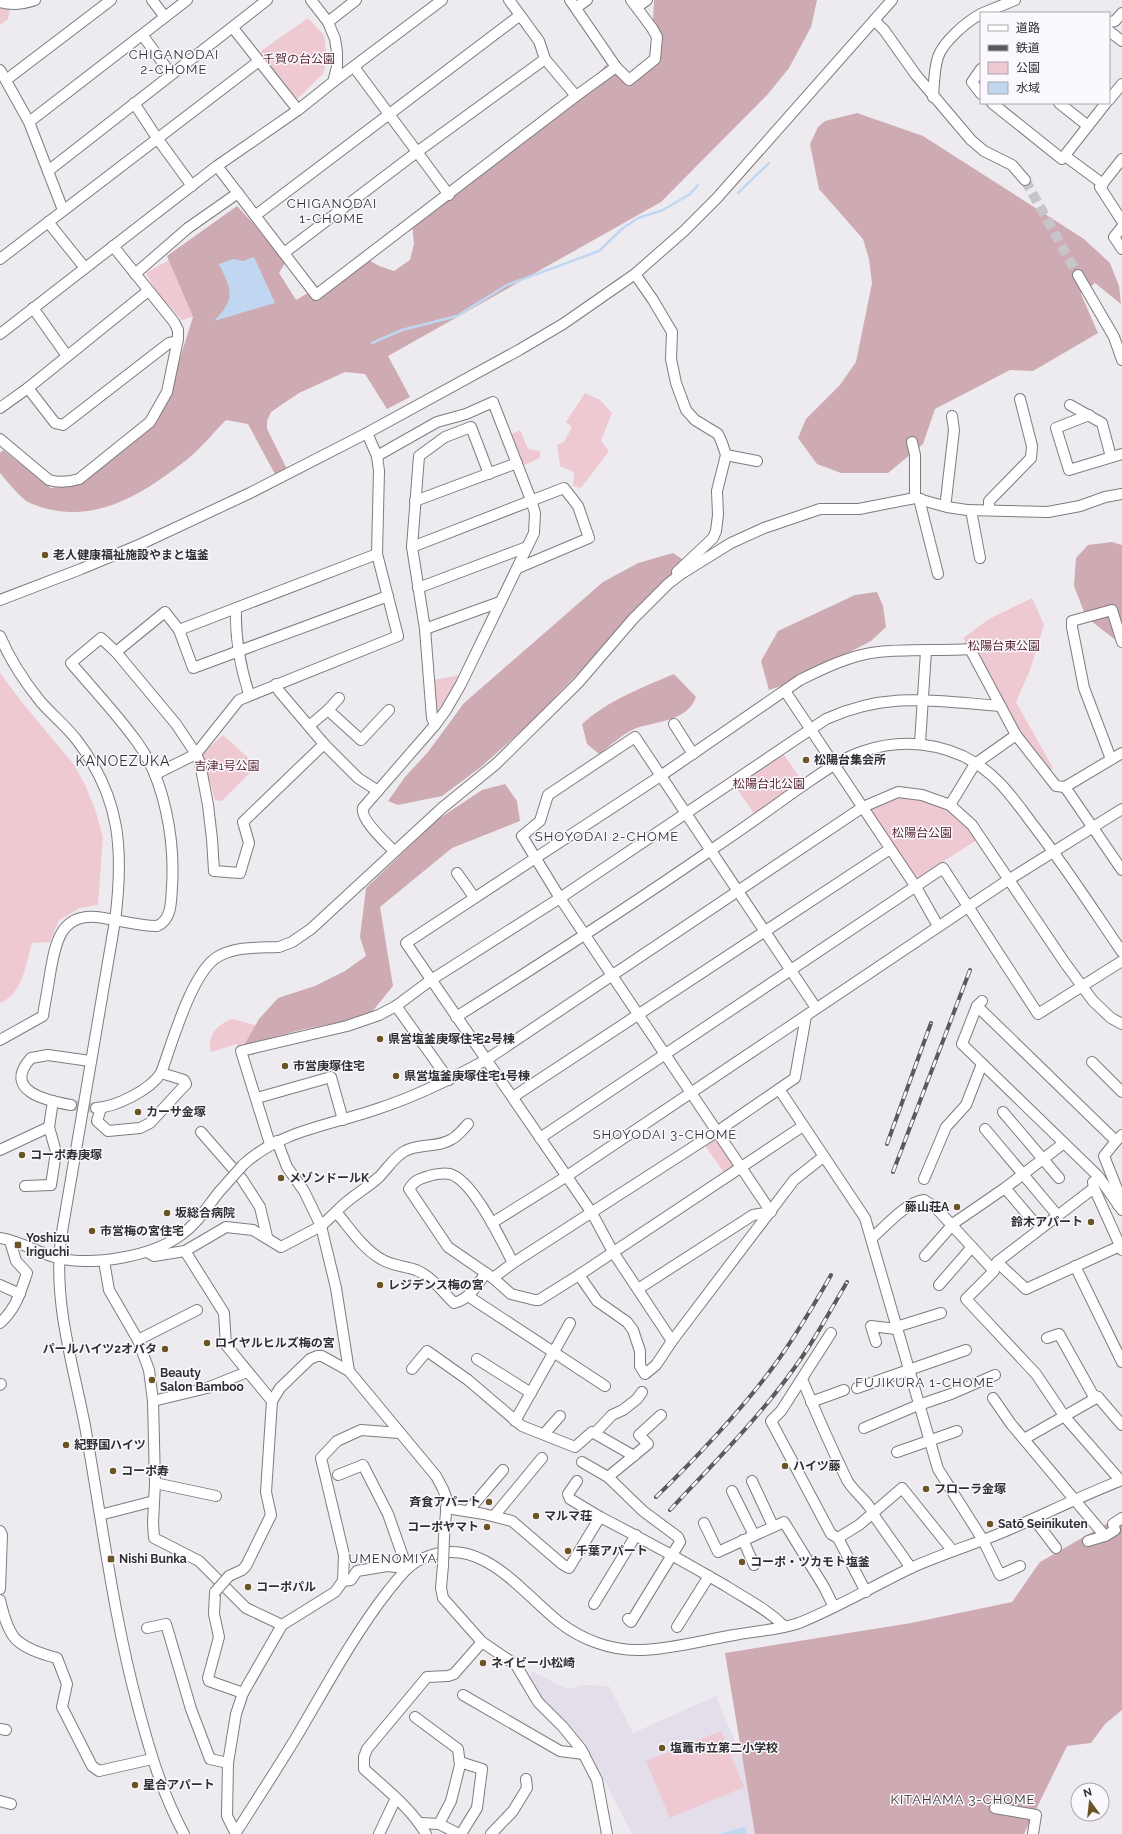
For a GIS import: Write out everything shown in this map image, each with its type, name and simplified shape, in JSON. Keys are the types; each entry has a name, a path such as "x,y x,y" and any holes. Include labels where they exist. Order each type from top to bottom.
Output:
{"street":[{"path":"0,2 8,4 25,4 36,0"},
{"path":"6,80 111,0"},
{"path":"152,0 165,17"},
{"path":"29,122 143,36 187,0"},
{"path":"48,171 267,0"},
{"path":"311,0 328,22 335,40 337,68 333,82"},
{"path":"328,22 356,0"},
{"path":"0,334 218,166 298,110 442,0"},
{"path":"509,0 519,16 539,41 545,59 576,96"},
{"path":"586,0 573,4 616,67 629,80 654,59 657,37 634,4 647,0"},
{"path":"0,600 141,544 250,493 367,433 563,324 635,274 718,198 892,0"},
{"path":"985,12 1015,0"},
{"path":"1110,22 1115,21 1122,13"},
{"path":"933,97 937,63 941,51 962,28 980,14"},
{"path":"256,215 519,16"},
{"path":"875,21 884,30 933,97 970,140 984,151 1012,165 1025,180"},
{"path":"233,28 298,110"},
{"path":"1110,32 1122,41"},
{"path":"143,36 171,74"},
{"path":"284,253 416,152 545,59"},
{"path":"0,258 259,61"},
{"path":"354,67 388,116 449,195"},
{"path":"218,166 316,295 616,67"},
{"path":"0,70 29,122 63,210"},
{"path":"980,70 972,82 980,93"},
{"path":"1111,93 1122,84"},
{"path":"134,103 192,186"},
{"path":"993,104 1062,158 1064,156 1103,184"},
{"path":"1060,104 1088,126"},
{"path":"1064,156 1105,104"},
{"path":"1122,159 1100,187 1122,221"},
{"path":"135,274 188,228 238,193"},
{"path":"48,222 85,268"},
{"path":"1122,227 1114,237 1122,249"},
{"path":"0,440 4,445 49,480 56,483 79,479 150,422 167,392 178,330 174,322 114,246"},
{"path":"635,274 672,332 671,359 676,383 686,410 695,420 718,434 726,455 717,491 718,515 716,531 713,538 680,568 668,584"},
{"path":"1078,275 1114,337 1122,360"},
{"path":"0,408 28,388 148,291"},
{"path":"33,308 68,356"},
{"path":"28,388 55,423 63,425 169,343 177,341"},
{"path":"989,510 989,501 1031,458 1032,446 1020,400"},
{"path":"377,456 437,422 466,414 493,402 532,500 536,523 534,533 518,568 461,684 446,710 362,812 368,823 394,852"},
{"path":"1070,405 1102,423 1111,457"},
{"path":"1089,415 1056,428 1069,470 1122,454"},
{"path":"944,506 946,500 954,430 952,416"},
{"path":"435,725 432,718 425,629 412,547 419,456 445,437 471,427 489,474"},
{"path":"156,774 196,754 239,700 249,694 398,636 377,554 379,471 377,456 367,433"},
{"path":"912,442 915,455 918,498 938,574"},
{"path":"726,455 757,461"},
{"path":"415,501 517,463"},
{"path":"412,547 564,488 578,506 590,538 518,568"},
{"path":"161,1073 184,1080 186,1084 150,1123 140,1128 108,1131 97,1121 99,1108 114,1104 141,1091 157,1080 198,979 210,962 218,956 235,950 279,947 292,942 316,924 442,808 496,764 584,677 633,619 668,584 681,574 731,543 764,528 820,509 859,509 918,498 944,506 971,510 1048,512 1080,506 1105,497 1122,494"},
{"path":"971,510 980,558"},
{"path":"418,588 527,547"},
{"path":"179,630 377,554"},
{"path":"116,652 165,612 179,630 193,668 388,596"},
{"path":"425,629 500,602"},
{"path":"236,608 236,628 241,671 249,694"},
{"path":"1111,759 1084,688 1072,628 1072,621 1112,610 1122,642"},
{"path":"0,636 15,666 41,701 75,739 92,764 106,789 113,809 119,846 120,867 115,920 90,1061 58,1258 58,1284 125,1660 152,1759 171,1809 184,1834"},
{"path":"0,1040 42,1016 56,944 64,928 72,922 95,917 157,926 162,924 169,916 173,874 170,841 166,808 156,774 138,742 71,663 100,638 116,652 176,724 196,754 200,764 208,805 214,871 240,873 249,843 242,822 324,744"},
{"path":"672,1341 613,1252 592,1213 513,1097 456,1018 406,943 662,775 800,680 819,670 861,655 878,652 970,649 1016,735 1056,786 1065,787 1122,753"},
{"path":"920,744 926,651"},
{"path":"276,684 279,691 324,744 358,778 378,791"},
{"path":"785,691 916,887 938,926"},
{"path":"309,726 340,698"},
{"path":"349,1371 336,1288 321,1226 304,1191 274,1143 241,1051 347,1026 379,1015 396,1006 431,980 560,898 826,719 860,706 882,701 923,700 1000,706"},
{"path":"328,710 362,740 389,710"},
{"path":"674,724 693,754"},
{"path":"950,805 975,764 1016,735"},
{"path":"771,1212 692,1092 560,898 522,836 540,822 548,795 635,737 662,775 816,1008"},
{"path":"456,1018 585,935 834,765 864,750 884,746 920,744 942,748 964,757 998,780 1013,796 1054,852 1122,952"},
{"path":"1065,787 1122,870"},
{"path":"5,1240 58,1258 104,1260 147,1252 180,1236 192,1226 219,1192 252,1156 274,1143 298,1133 408,1099 449,1080 486,1060 863,807 898,792 922,795 950,805 972,825 1008,880 1093,1001 1111,1018 1122,1024"},
{"path":"492,1223 567,1176 1008,880 1122,809"},
{"path":"513,1097 890,849"},
{"path":"540,1138 943,868 1038,1014 1122,961"},
{"path":"457,873 474,897"},
{"path":"980,1004 1119,1138 1104,1156 1121,1199 1120,1208 1098,1176 962,1044 980,1004"},
{"path":"396,1006 449,1080"},
{"path":"336,1212 367,1247 380,1259 392,1264 416,1270 425,1275 454,1302 462,1300 489,1276 513,1263 592,1213 718,1131 795,1078 806,1016"},
{"path":"71,1105 53,1102 32,1095 22,1080 23,1070 31,1058 48,1055 90,1061"},
{"path":"1092,1062 1122,1092"},
{"path":"924,1179 946,1127 966,1105 982,1064"},
{"path":"257,1098 331,1077 343,1120"},
{"path":"779,1089 865,1218 938,1469 982,1540 1000,1575 1020,1566"},
{"path":"25,1186 51,1185 56,1152 49,1127 53,1102"},
{"path":"1003,1112 1059,1178"},
{"path":"147,1252 154,1256 185,1251 226,1227 253,1230 267,1237 281,1247 321,1226 347,1200 363,1190 404,1151 420,1145 443,1143 452,1140 468,1124"},
{"path":"513,1263 492,1223 472,1192 450,1174 432,1174 415,1180 410,1189 448,1247 489,1276 511,1294 534,1300 544,1297 579,1275 803,1126"},
{"path":"0,1150 49,1127"},
{"path":"986,1129 1058,1216"},
{"path":"201,1132 242,1180 260,1207 267,1237"},
{"path":"925,1256 954,1223 1005,1188 1064,1143"},
{"path":"579,1275 597,1301 627,1322 633,1330 640,1351 640,1366 645,1374 656,1365 672,1341 794,1180 823,1157"},
{"path":"1092,1170 1094,1188 1121,1248 1075,1266 1026,1289 997,1262 1094,1188"},
{"path":"1005,1188 1033,1221"},
{"path":"235,1834 274,1773 365,1621 407,1568 422,1558 432,1555 458,1552 474,1556 500,1569 560,1623 580,1636 601,1644 625,1650 660,1648 796,1624 866,1592 911,1568 952,1550 982,1540 1034,1519 1121,1480 1065,1417 1036,1374 966,1299 994,1271 936,1208 924,1200 917,1201 901,1212 872,1238"},
{"path":"638,1289 753,1215 771,1212"},
{"path":"0,1323 11,1313 20,1294 27,1272 16,1261 5,1240"},
{"path":"939,1285 972,1247"},
{"path":"185,1251 224,1313 226,1345 272,1401"},
{"path":"104,1260 109,1290 138,1340 149,1370 153,1401 155,1483 153,1523 154,1538 199,1561 246,1608 282,1625"},
{"path":"1075,1266 1122,1362"},
{"path":"0,1285 20,1294"},
{"path":"468,1296 605,1386"},
{"path":"138,1340 197,1310"},
{"path":"876,1342 871,1326 896,1328 941,1313"},
{"path":"515,1421 570,1323"},
{"path":"831,1333 781,1411 770,1421 830,1534 838,1538 866,1592"},
{"path":"1047,1338 1059,1334 1093,1395 1098,1398 1122,1425"},
{"path":"857,1388 966,1350"},
{"path":"412,1369 427,1351 468,1380 515,1421 529,1430 544,1434 575,1447 592,1432 594,1433 612,1414 623,1410 637,1399 642,1392"},
{"path":"243,1693 209,1681 208,1678 219,1637 214,1614 216,1592 229,1576 242,1570 246,1566 271,1514 266,1492 272,1401 280,1388 310,1359 317,1356 322,1356 349,1371 436,1476 447,1500 441,1588 443,1598 482,1642 516,1665 538,1702 563,1727 584,1754 597,1780 607,1834"},
{"path":"477,1359 531,1393"},
{"path":"153,1401 207,1388 247,1372"},
{"path":"864,1428 995,1375"},
{"path":"802,1379 819,1423 848,1482 873,1513 911,1568"},
{"path":"811,1402 844,1390"},
{"path":"993,1398 1011,1424 1105,1536"},
{"path":"1024,1439 1098,1398"},
{"path":"608,1477 648,1444 639,1435 661,1415"},
{"path":"544,1434 560,1416"},
{"path":"235,1834 227,1816 228,1763 236,1714 243,1693 282,1625 335,1592 343,1581 344,1555 342,1541 321,1458 337,1441 361,1430 400,1433"},
{"path":"897,1452 957,1431"},
{"path":"594,1433 634,1456"},
{"path":"494,1516 542,1458"},
{"path":"582,1462 608,1477 642,1510 678,1537 680,1542 673,1556 631,1622 628,1619"},
{"path":"338,1475 363,1465 388,1514 407,1568"},
{"path":"468,1511 503,1470"},
{"path":"577,1481 568,1494 570,1499 600,1517 636,1535 709,1576 772,1614 784,1626"},
{"path":"752,1482 773,1526"},
{"path":"155,1483 216,1496"},
{"path":"838,1538 859,1525 902,1488 952,1550"},
{"path":"732,1491 754,1535"},
{"path":"100,1515 154,1500"},
{"path":"446,1508 494,1516 512,1521 568,1568 600,1517"},
{"path":"1088,1541 1105,1536 1115,1530 1113,1524 1122,1518"},
{"path":"1034,1519 1056,1548"},
{"path":"704,1523 718,1552 784,1522 824,1587 834,1607"},
{"path":"0,1531 2,1535 0,1589"},
{"path":"594,1604 636,1535"},
{"path":"743,1540 754,1565"},
{"path":"343,1581 351,1580 357,1571 387,1566 407,1568"},
{"path":"677,1627 709,1576"},
{"path":"0,1600 4,1619 19,1642 45,1655 57,1658 67,1684 62,1707 92,1766 99,1771 152,1759"},
{"path":"147,1628 166,1624 191,1709 210,1759 228,1763"},
{"path":"426,1834 420,1823 396,1798 364,1769 364,1757 367,1749 427,1678 454,1674 482,1642"},
{"path":"463,1695 560,1751 584,1754"},
{"path":"415,1717 458,1749 460,1762 451,1800 439,1824"},
{"path":"420,1823 439,1824 460,1834 477,1808 482,1768 460,1762"},
{"path":"491,1834 513,1811 527,1788 526,1779"},
{"path":"379,1834 396,1798"},
{"path":"0,1801 10,1804"},
{"path":"995,1808 1036,1815 1033,1834"}],"shaded area":[{"path":"654,0 817,0 811,27 789,68 768,94 661,202 388,356 410,397 387,409 365,374 345,372 299,393 271,412 267,421 267,429 287,469 276,476 248,424 226,420 204,444 172,471 135,495 116,504 95,510 74,512 53,510 30,503 18,494 0,473 0,453 3,450 51,488 79,484 156,421 175,374 193,317 167,256 237,206 287,260 279,273 296,300 308,293 318,301 367,259 379,266 394,271 410,260 414,244 412,224 488,169 538,130 584,88 606,65 629,80 656,59 658,34 653,20"},
{"path":"857,113 923,136 1084,239 1110,263 1119,286 1121,304 1095,283 1081,294 1098,333 1033,371 1010,370 935,409 923,444 888,473 841,473 817,464 798,438 806,419 840,385 856,362 872,283 869,259 863,239 819,189 810,144 818,127 825,121"},
{"path":"1112,542 1122,545 1122,642 1113,638 1086,617 1074,586 1076,558 1088,545"},
{"path":"673,553 689,564 624,626 531,722 481,767 442,796 398,805 388,801 405,777 428,752 464,703 603,582 638,563"},
{"path":"877,592 883,606 886,627 871,641 790,683 769,690 761,661 778,631 855,595"},
{"path":"674,674 696,697 692,705 685,711 670,719 634,729 599,754 587,744 582,724 614,701"},
{"path":"505,784 517,801 520,821 452,848 380,907 393,986 371,1013 244,1045 259,1019 278,998 315,986 345,971 366,956 360,937 366,888 437,820 482,790"},
{"path":"1122,1515 1122,1710 1105,1724 1091,1743 1067,1746 1024,1834 755,1834 725,1653 911,1623 1012,1602 1040,1562"},
{"name":"塩竈市立第二小学校","path":"532,1671 567,1689 584,1685 609,1686 633,1733 716,1696 755,1789 756,1834 632,1834 596,1764 576,1732 543,1700 530,1680"}],"green space":[{"path":"0,6 10,9 8,19 0,25"},
{"name":"千賀の台公園","path":"308,18 324,35 327,60 323,74 297,99 263,61 261,51"},
{"path":"169,260 193,317 182,320 158,294 146,273"},
{"path":"585,393 600,400 612,413 601,441 609,451 581,488 573,486 574,472 560,466 557,445 564,442 572,427 566,422"},
{"path":"520,430 528,449 540,451 540,458 522,466 510,435"},
{"name":"松陽台東公園","path":"1032,598 1044,625 1030,670 1016,702 1053,768 1049,772 1019,734 963,638 989,619"},
{"path":"0,673 21,701 75,766 95,809 103,837 98,905 80,908 59,920 50,942 32,943 25,969 18,986 7,999 0,1003"},
{"path":"461,675 437,717 433,680"},
{"name":"吉津1号公園","path":"223,735 257,766 222,801 215,800 202,754"},
{"name":"松陽台北公園","path":"783,753 803,783 755,815 735,786"},
{"name":"松陽台公園","path":"898,792 950,805 980,838 944,861 916,887 863,807"},
{"path":"232,1019 298,1036 241,1051 237,1044 211,1052 210,1041 214,1031 222,1024"},
{"path":"718,1131 741,1167 727,1177 702,1141"},
{"path":"721,1731 744,1787 670,1818 646,1761"}],"water":[{"path":"254,257 275,303 214,321 226,306 230,294 227,281 219,264 233,259 243,261"},
{"path":"745,1827 747,1834 719,1834"}],"waterway":[{"path":"738,193 769,163"},
{"path":"372,343 402,330 457,316 507,285 599,251 623,228 638,218 663,210 690,194 698,185"}],"tunnel":[{"path":"1025,180 1078,275"},
{"path":"71,1105 96,1108"}],"railway":[{"path":"893,1172 970,970"},
{"path":"887,1144 931,1023"},
{"path":"656,1497 719,1432 763,1381 798,1331 831,1275"},
{"path":"670,1510 730,1446 774,1395 811,1343 847,1282"}],"place":[{"name":"老人健康福祉施設やまと塩釜","path":"45,555"},
{"name":"松陽台集会所","path":"806,760"},
{"name":"県営塩釜庚塚住宅2号棟","path":"380,1039"},
{"name":"市営庚塚住宅","path":"285,1066"},
{"name":"県営塩釜庚塚住宅1号棟","path":"396,1076"},
{"name":"カーサ金塚","path":"138,1112"},
{"name":"コーポ寿庚塚","path":"22,1155"},
{"name":"メゾンドールK","path":"281,1178"},
{"name":"藤山荘A","path":"957,1207"},
{"name":"坂総合病院","path":"167,1213"},
{"name":"鈴木アパート","path":"1091,1222"},
{"name":"市営梅の宮住宅","path":"92,1231"},
{"name":"Yoshizu Iriguchi","path":"18,1245"},
{"name":"レジデンス梅の宮","path":"380,1285"},
{"name":"ロイヤルヒルズ梅の宮","path":"207,1343"},
{"name":"パールハイツ2オバタ","path":"165,1349"},
{"name":"Beauty Salon Bamboo","path":"152,1380"},
{"name":"紀野国ハイツ","path":"66,1445"},
{"name":"ハイツ藤","path":"785,1466"},
{"name":"コーポ寿","path":"113,1471"},
{"name":"フローラ金塚","path":"926,1489"},
{"name":"斉食アパート","path":"489,1502"},
{"name":"マルマ荘","path":"536,1516"},
{"name":"Satō Seinikuten","path":"990,1524"},
{"name":"コーポヤマト","path":"487,1527"},
{"name":"千葉アパート","path":"568,1551"},
{"name":"Nishi Bunka","path":"111,1559"},
{"name":"コーポ・ツカモト塩釜","path":"742,1562"},
{"name":"コーポパル","path":"248,1587"},
{"name":"ネイビー小松崎","path":"483,1663"},
{"name":"塩竈市立第二小学校","path":"662,1748"},
{"name":"星合アパート","path":"135,1785"}],"district":[{"name":"CHIGANODAI 2-CHOME","path":"174,62"},
{"name":"CHIGANODAI 1-CHOME","path":"332,210"},
{"name":"KANOEZUKA","path":"123,761"},
{"name":"SHOYODAI 2-CHOME","path":"607,836"},
{"name":"SHOYODAI 3-CHOME","path":"665,1134"},
{"name":"FUJIKURA 1-CHOME","path":"925,1382"},
{"name":"UMENOMIYA","path":"393,1558"},
{"name":"KITAHAMA 3-CHOME","path":"963,1799"}]}
